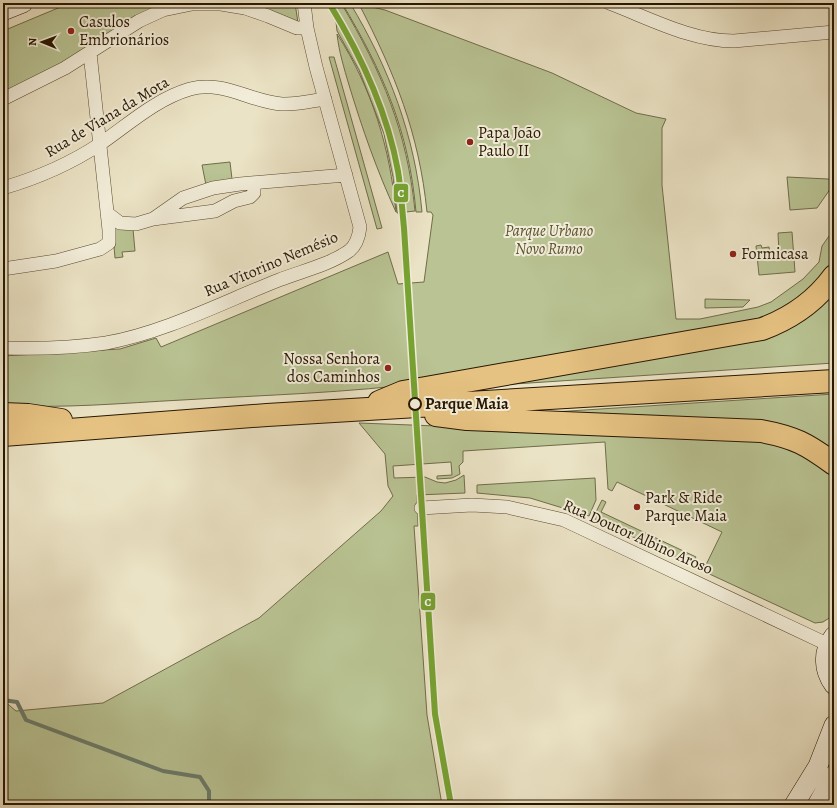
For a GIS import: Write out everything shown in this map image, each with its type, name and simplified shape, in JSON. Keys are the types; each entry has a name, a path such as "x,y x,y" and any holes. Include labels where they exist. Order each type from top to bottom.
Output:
{"highway":[{"path":"386,405 403,392 762,329 778,323 807,306 822,293 834,276"},
{"path":"5,434 834,373"},
{"path":"3,414 28,415 61,420 386,405 834,381"},
{"path":"386,405 467,419 761,431 786,436 803,443 834,464"},
{"path":"5,434 61,420"}],"main road":[{"path":"3,11 23,3"},
{"path":"831,640 826,657 826,668 834,685"},
{"path":"794,805 818,766 834,725"},
{"path":"817,805 834,775"}],"street":[{"name":"Rua Vitorino Nemésio","path":"3,348 105,343 141,335 340,256 351,250 356,243 360,227 307,28 304,3"},
{"path":"609,3 671,27 713,40 734,41 834,32"},
{"path":"3,99 38,83 90,53 150,15 163,10 192,4 221,4 245,8 297,28 307,28"},
{"path":"3,269 41,264 100,249 109,243 90,53"},
{"name":"Rua de Viana da Mota","path":"3,188 26,181 64,165 99,144 174,94 192,88 208,86 226,89 282,104 325,99"},
{"path":"153,219 183,198 213,188 346,175"},
{"path":"107,213 120,223 136,224 153,219 215,211 234,201 250,197 254,193 254,183"},
{"name":"Rua Doutor Albino Aroso","path":"421,508 472,505 506,507 564,520 831,640"}],"green space":[{"path":"70,3 170,3 91,48 3,95 3,31"},
{"path":"239,3 295,3 298,23"},
{"path":"334,3 341,3 356,28 369,53 390,103 406,154 415,211 397,213 393,177 384,134 359,70 337,31"},
{"path":"342,3 350,3 364,28 377,52 398,103 413,156 422,212 416,212 407,155 392,103 370,53"},
{"name":"Parque Urbano Novo Rumo","path":"359,4 385,10 552,73 636,113 666,119 662,128 662,185 676,319 700,319 758,307 771,302 803,279 819,262 822,246 834,229 834,265 817,289 774,318 431,382 338,391 115,404 70,406 3,405 3,356 120,349 156,338 161,347 388,252 398,284 424,282 433,215 431,212 427,212 418,156 404,105 384,55"},
{"path":"337,34 360,76 377,119 389,165 396,212 376,165 359,117 344,66"},
{"path":"329,57 334,57 382,228 377,229"},
{"path":"230,162 232,179 206,185 202,165"},
{"path":"787,177 828,179 832,181 833,185 817,208 790,210"},
{"path":"112,223 133,229 135,251 122,252 123,257 115,258"},
{"path":"792,232 795,272 759,275 756,246 761,245 762,248 769,247 770,254 779,253 778,233"},
{"path":"834,287 834,363 499,385 728,342"},
{"path":"705,299 750,300 743,307 705,308"},
{"path":"834,394 834,458 813,442 538,413"},
{"path":"359,423 775,439 834,474 834,615 823,622 815,623 703,571 722,532 617,482 612,491 608,489 605,442 463,451 463,462 459,466 460,474 452,478 437,479 437,476 452,475 451,462 393,466 394,478 425,477 437,482 445,483 456,480 464,475 465,493 417,495 418,526 414,526 427,715 442,805 3,805 3,700 16,711 103,703 259,618 381,511 393,496 388,486 385,454"},
{"path":"595,478 596,500 589,516 530,498 477,493 477,485"},
{"path":"602,500 606,502 601,512 696,557 692,565 593,518"}],"waterway":[{"path":"3,700 17,702 26,720 163,771 200,777 209,791 209,805"}],"transit line":[{"name":"C","path":"329,3 352,43 380,105 387,126 398,171 404,228 435,714 451,805"}],"place":[{"name":"Casulos Embrionários","path":"71,31"},
{"name":"Papa João Paulo II","path":"470,142"},
{"name":"Formicasa","path":"733,254"},
{"name":"Nossa Senhora dos Caminhos","path":"388,368"},
{"name":"Parque Maia","path":"415,404"},
{"name":"Park & Ride Parque Maia","path":"637,507"}]}
